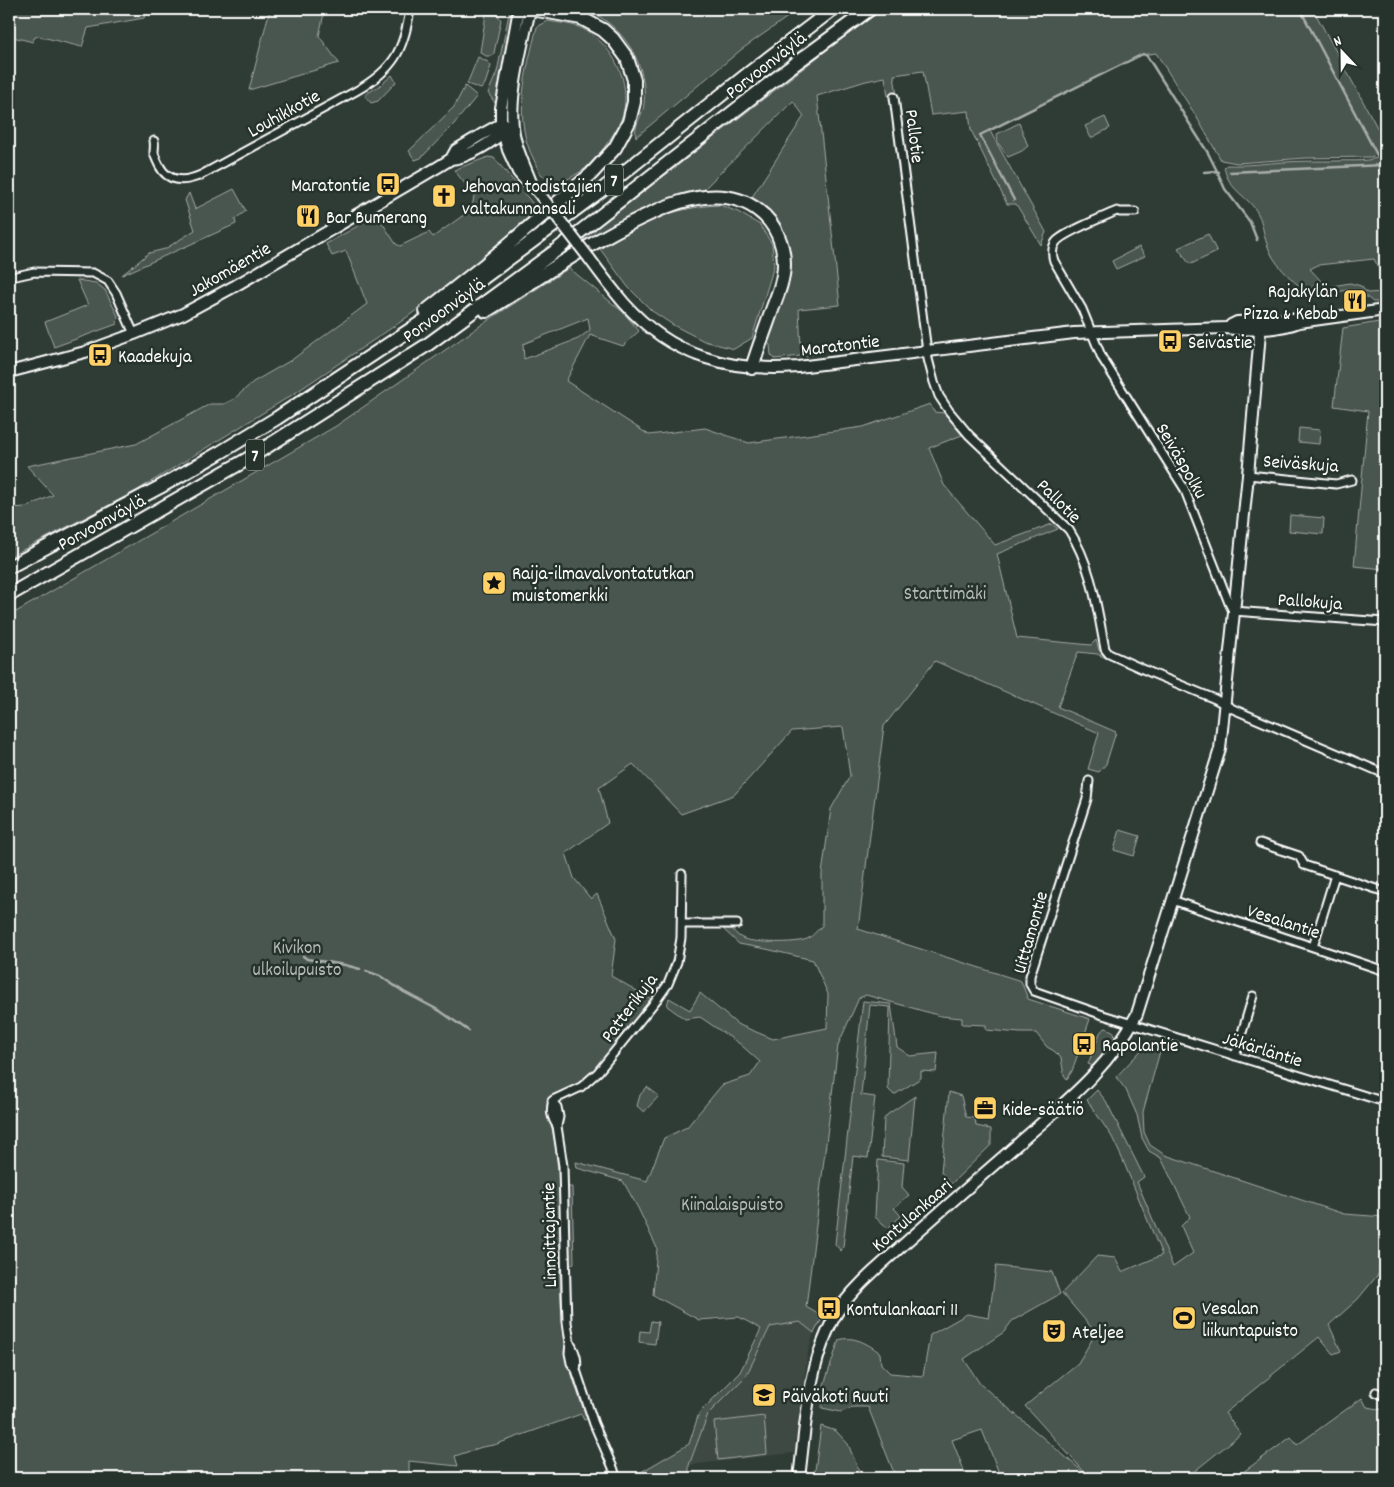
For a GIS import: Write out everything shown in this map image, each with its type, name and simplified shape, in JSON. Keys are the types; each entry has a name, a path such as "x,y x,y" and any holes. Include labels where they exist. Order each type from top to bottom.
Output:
{"highway":[{"path":"390,344 432,305 483,266 591,174 615,148 629,122 634,102 634,80 626,58 613,39 603,30 581,18 531,9"},
{"name":"Porvoonväylä","path":"9,566 152,491 221,452 277,418 390,344 548,231 833,9"},
{"name":"Porvoonväylä","path":"9,595 246,460 427,345 554,252 773,81 870,9"},
{"path":"427,345 626,224 683,201 706,196 721,197 748,203 763,214 775,229 782,248 784,264 782,283 752,368"}],"main road":[{"name":"Maratontie","path":"519,9 500,108 502,128 508,150 518,172 533,186 624,304 657,332 693,354 718,362 752,368 776,369 1092,332 1236,329 1261,325 1290,326 1299,322 1385,310"},
{"name":"Maratontie","path":"531,9 512,101 512,124 517,146 533,186"},
{"name":"Jakomäentie","path":"451,159 456,150 481,135 512,124"},
{"name":"Jakomäentie","path":"9,372 84,352 134,334 200,305 341,225 451,159 461,158 486,144 502,128"},
{"path":"486,144 508,150"},
{"path":"1132,1024 1137,1014 1213,774 1222,735 1261,325"},
{"name":"Kontulankaari","path":"799,1478 815,1367 820,1348 839,1310 860,1284 874,1271 1086,1084 1103,1065 1132,1024"}],"street":[{"name":"Louhikkotie","path":"154,140 154,153 161,168 168,176 180,180 192,179 201,175 356,91 378,77 390,66 400,46 406,33 410,9"},
{"name":"Pallotie","path":"894,97 927,351 939,396 969,435 1069,530 1078,544 1091,578 1105,649 1109,654 1385,774"},
{"name":"Seiväspolku","path":"1135,212 1112,212 1063,236 1057,241 1052,254 1054,261 1082,309 1102,358 1184,488 1228,603 1234,611"},
{"path":"16,276 34,272 93,273 108,281 116,293 134,334"},
{"name":"Seiväskuja","path":"1248,474 1336,484 1352,480"},
{"name":"Pallokuja","path":"1234,611 1385,622"},
{"name":"Uittamontie","path":"1089,781 1087,800 1030,976 1030,984 1036,992 1132,1024"},
{"path":"1260,843 1299,856 1304,865 1385,892"},
{"name":"Patterikuja","path":"553,1101 576,1090 592,1079 668,984 677,962 680,946 682,874"},
{"path":"1313,947 1335,875"},
{"name":"Vesalantie","path":"1172,900 1385,971"},
{"path":"682,924 737,924"},
{"path":"1235,1056 1253,996"},
{"name":"Jäkärläntie","path":"1132,1024 1385,1102"},
{"name":"Linnoittajantie","path":"553,1101 557,1107 559,1117 557,1126 563,1166 567,1322 570,1343 576,1356 576,1370 594,1424 616,1478"},
{"path":"1376,1392 1385,1396"},
{"name":"Linnoittajantie","path":"614,1470 623,1478"}],"shaded area":[{"name":"Päiväkoti Ruuti","path":"800,1322 814,1333 808,1352 794,1453 689,1465 708,1414 746,1376 770,1327"}],"green space":[{"path":"9,9 147,9 144,18 88,28 82,47 38,36 34,38 33,42 9,36"},
{"path":"270,9 325,9 319,36 339,63 249,90"},
{"path":"510,9 515,9 514,18 498,102 495,103 488,93 497,72"},
{"path":"585,9 799,9 742,49 636,137 636,128 644,104 642,74 637,60 630,47 611,25"},
{"path":"884,9 1313,9 1385,142 1385,151 1371,157 1306,158 1237,163 1221,160 1156,53 1141,55 990,131 1046,232 1041,245 1016,204 1007,204 971,130 969,111 931,115 923,71 894,75 897,96 888,96 885,77 817,96 840,305 799,309 801,349 819,347 817,354 775,359 771,355 770,345 767,342 787,272 776,224 752,197 804,116 793,101 701,194 588,243 584,238 850,32"},
{"path":"486,14 498,15 501,20 492,56 486,56 480,52"},
{"path":"548,21 577,26 595,37 612,55 618,66 625,89 623,114 618,127 609,141 586,168 557,185 540,173 538,169 527,144 522,111 525,77 537,27"},
{"path":"478,57 488,62 491,66 485,84 481,89 467,84"},
{"path":"392,75 396,82 378,101 371,103 365,96 366,94"},
{"path":"465,86 477,96 454,124 421,158 415,160 409,151 454,107"},
{"path":"1105,117 1110,128 1091,138 1085,126"},
{"path":"1019,123 1028,146 1008,157 998,143 997,134"},
{"path":"1385,155 1385,280 1374,259 1318,265 1310,269 1322,282 1322,285 1305,291 1273,258 1258,214 1230,182 1224,167 1227,165 1291,162 1361,161"},
{"path":"488,157 494,158 540,212 467,273 399,323 292,395 136,491 9,557 9,508 27,507 53,495 27,466 136,444 210,404 224,404 234,399 253,382 293,359 367,304 346,251 332,256 326,244 377,215 396,244 400,246 429,232 433,237 472,209 474,195 454,170"},
{"path":"234,189 246,211 235,219 236,224 122,275 149,253 165,249 195,230 185,200 189,193 195,209"},
{"path":"720,205 738,212 760,225 772,244 774,266 752,338 734,349 704,341 673,325 652,311 628,287 600,249 635,228 659,217 689,209"},
{"path":"1208,234 1217,252 1191,264 1178,248"},
{"path":"1139,247 1145,256 1116,269 1112,261"},
{"name":"Kivikon ulkoilupuisto","path":"569,268 623,312 639,331 623,346 590,335 566,381 649,435 705,428 749,443 863,427 930,404 934,412 944,413 962,435 929,448 944,485 995,545 1052,524 1058,529 997,554 1017,638 1091,645 1096,640 1099,650 1106,658 1097,654 1078,652 1058,707 1116,732 1106,764 1099,772 1088,769 1099,733 935,661 884,726 858,929 1021,981 1028,999 1090,1019 1072,1071 1067,1079 1064,1075 1061,1058 1047,1047 1036,1033 986,1030 986,1025 962,1024 962,1018 941,1016 866,995 859,998 838,1045 806,1307 823,1317 814,1333 800,1322 770,1327 746,1376 708,1414 689,1465 689,1478 638,1478 636,1475 689,1444 699,1413 740,1372 761,1329 739,1317 699,1320 653,1295 657,1248 623,1181 577,1168 576,1162 647,1181 664,1138 687,1127 722,1085 750,1076 760,1062 740,1044 700,1017 685,1019 667,1006 669,998 690,1010 700,993 737,1024 773,1039 827,1028 828,994 813,960 739,944 723,929 732,929 744,939 785,942 807,939 822,926 822,874 831,809 850,776 843,727 792,731 734,795 681,814 633,764 599,788 608,823 566,853 574,878 591,899 597,894 616,939 611,976 653,1000 594,1072 578,1086 554,1094 548,1100 547,1105 555,1144 558,1174 560,1295 565,1343 571,1372 587,1419 584,1420 581,1414 494,1445 455,1456 458,1466 409,1461 409,1478 9,1478 9,616 336,426 484,323","holes":["588,318 590,330 578,339 524,359 523,344"]},
{"path":"77,280 96,283 105,290 118,316 117,324 54,347 45,322 88,305"},
{"path":"1350,283 1361,286 1367,293 1385,292 1385,302 1373,302 1359,291 1347,290 1333,293 1328,290 1333,286"},
{"path":"1385,321 1385,569 1354,566 1368,411 1334,406 1343,328"},
{"path":"1299,428 1320,430 1319,444 1298,442"},
{"path":"1290,515 1324,518 1323,534 1289,531"},
{"path":"1120,830 1140,836 1134,856 1114,850"},
{"path":"863,1001 891,1004 897,1047 910,1056 938,1053 936,1072 921,1071 921,1078 894,1095 888,1089 890,1007 870,1005 861,1095 875,1097 868,1158 853,1156 841,1251 835,1244"},
{"path":"1107,1028 1114,1032 1115,1040 1095,1067 1088,1064 1100,1033 1103,1029"},
{"path":"1150,1041 1162,1044 1143,1112 1144,1132 1150,1145 1165,1155 1344,1214 1385,1217 1385,1266 1358,1299 1329,1325 1341,1351 1333,1354 1319,1337 1225,1413 1241,1434 1186,1478 1001,1478 982,1430 952,1440 967,1478 896,1478 868,1407 853,1407 841,1412 822,1408 824,1385 839,1340 861,1341 871,1346 880,1353 881,1364 890,1373 923,1376 930,1335 967,1314 989,1318 996,1266 1052,1272 1060,1294 1012,1321 1004,1332 964,1359 980,1384 1089,1477 1025,1406 1078,1363 1096,1333 1062,1293 1097,1256 1115,1258 1122,1272 1162,1255 1112,1137 1087,1100 1097,1090 1106,1101 1144,1177 1137,1182 1173,1267 1193,1253 1181,1226 1190,1217 1161,1158 1149,1151 1142,1138 1137,1115 1126,1090 1116,1077"},
{"path":"647,1087 659,1096 644,1112 637,1106 640,1095"},
{"path":"949,1092 961,1096 966,1117 975,1118 976,1126 991,1129 991,1145 951,1184 941,1172"},
{"path":"915,1096 909,1160 882,1157 884,1119 888,1114"},
{"path":"878,1160 904,1163 902,1187 909,1195 894,1208 901,1216 888,1228 875,1217"},
{"path":"568,1187 572,1187 574,1263 570,1266"},
{"path":"651,1321 658,1322 655,1344 639,1342 640,1331 649,1332"},
{"path":"1362,1398 1367,1407 1385,1410 1385,1478 1235,1478 1291,1437 1297,1445"},
{"path":"764,1416 767,1454 718,1460 714,1422"},
{"path":"821,1426 836,1431 848,1444 860,1474 856,1478 814,1478"}],"waterway":[{"path":"1300,9 1385,170"},
{"path":"1014,200 980,135 1143,54 1147,56 1219,172"},
{"path":"1230,172 1383,165"},
{"path":"1204,172 1217,171 1225,189 1250,222 1257,240"},
{"path":"303,956 307,959 360,969"},
{"path":"366,971 380,976 404,992 440,1011 469,1031"}],"place":[{"name":"Maratontie","path":"388,184"},
{"name":"Jehovan todistajien valtakunnansali","path":"444,196"},
{"name":"Bar Bumerang","path":"308,216"},
{"name":"Rajakylän Pizza & Kebab","path":"1355,301"},
{"name":"Seivästie","path":"1170,341"},
{"name":"Kaadekuja","path":"100,355"},
{"name":"Raija-ilmavalvontatutkan muistomerkki","path":"494,583"},
{"name":"Rapolantie","path":"1084,1044"},
{"name":"Kide-säätiö","path":"985,1108"},
{"name":"Kontulankaari 11","path":"829,1308"},
{"name":"Vesalan liikuntapuisto","path":"1184,1318"},
{"name":"Ateljee","path":"1054,1331"},
{"name":"Päiväkoti Ruuti","path":"764,1395"}],"park label":[{"name":"Starttimäki","path":"945,592"},
{"name":"Kiinalaispuisto","path":"732,1203"}]}
